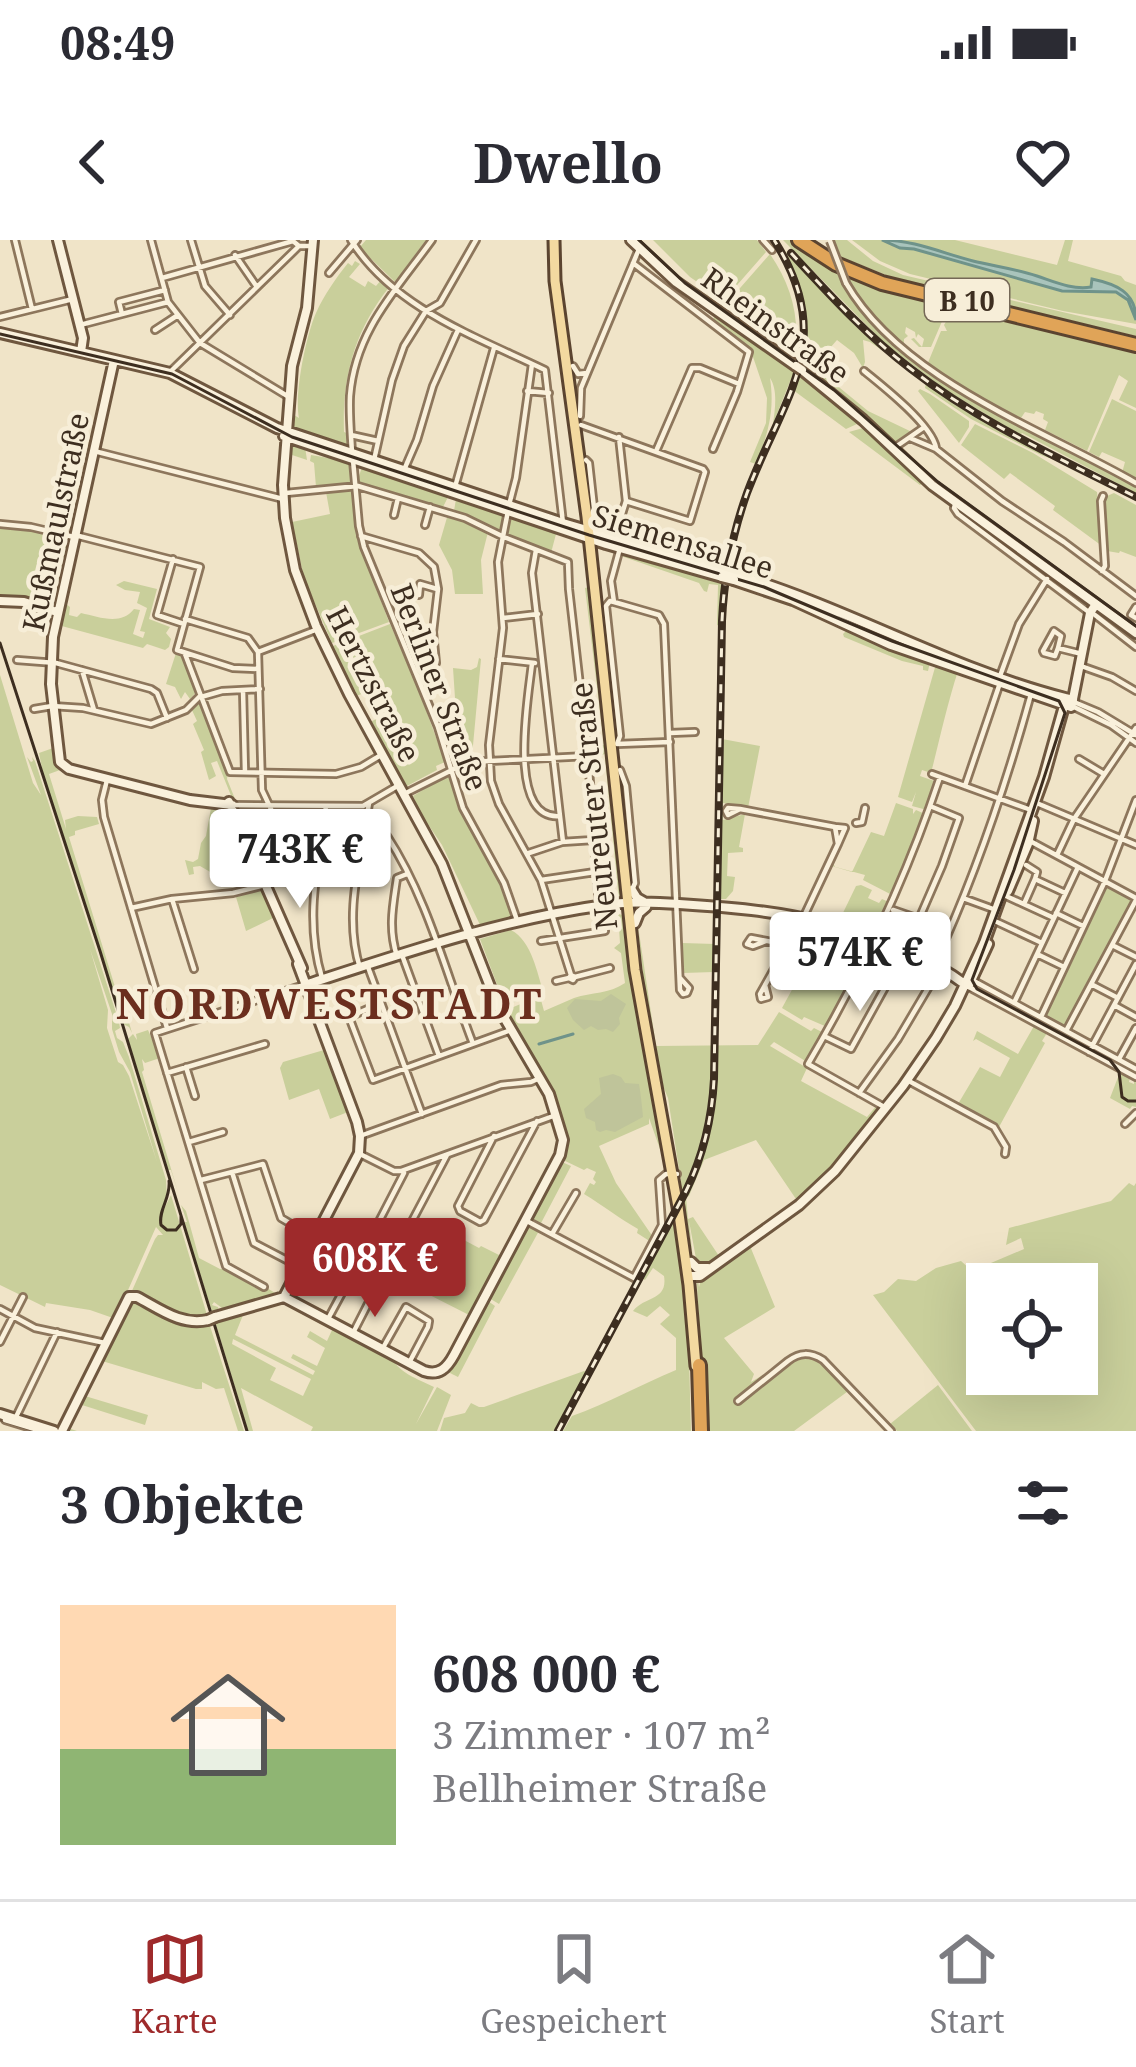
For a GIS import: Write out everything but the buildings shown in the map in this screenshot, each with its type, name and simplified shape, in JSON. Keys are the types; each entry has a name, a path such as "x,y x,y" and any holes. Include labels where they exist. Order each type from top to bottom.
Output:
{"highway":[{"name":"B 10","path":"803,240 850,266 898,284 1136,342"},
{"path":"698,1365 699,1431"}],"main road":[{"path":"58,240 84,341 81,352"},
{"name":"Neureuter Straße","path":"557,240 636,982 671,1175"},
{"name":"Neureuter Straße","path":"557,240 555,281 586,460 591,530"},
{"name":"Rheinstraße","path":"631,240 693,295 799,368 1095,613 1110,615 1136,634"},
{"name":"Hertzstraße","path":"312,243 307,308 292,366 283,496 295,570 318,629 432,843 498,1007 540,1078 562,1140 562,1150 444,1369 430,1373 409,1363"},
{"path":"0,333 117,362"},
{"path":"64,348 85,358 117,362"},
{"name":"Siemensallee","path":"117,362 170,373 287,434 508,508 591,530 620,548 791,592 843,620 1069,703"},
{"name":"Kußmaulstraße","path":"107,778 62,765 52,706 51,663 57,612 117,362"},
{"name":"Siemensallee","path":"352,456 722,574"},
{"path":"591,530 594,554"},
{"name":"Neureuter Straße","path":"594,554 608,600 614,744 630,903"},
{"path":"0,604 57,612"},
{"path":"692,1272 707,1269 835,1172 907,1080 955,1006 997,922 1095,613"},
{"name":"Siemensallee","path":"1000,679 1031,694 1069,703"},
{"path":"107,778 182,798 232,803 298,964 360,1136 359,1154 284,1297"},
{"path":"968,982 1025,839"},
{"path":"630,903 638,913 632,922"},
{"path":"306,985 517,921 630,903 757,910 802,918 877,939 968,982"},
{"name":"Neureuter Straße","path":"632,922 671,1175 692,1272 698,1365"},
{"path":"0,1416 58,1431 130,1297 193,1322 284,1297 409,1363"}],"street":[{"path":"152,240 168,302 200,343 289,397"},
{"path":"191,240 205,286 230,315"},
{"name":"Berliner Straße","path":"432,240 370,324 356,362 351,435 361,536 438,727 463,808 504,884 517,921"},
{"path":"374,460 401,351 426,311 440,303 476,240"},
{"path":"763,240 772,250"},
{"path":"830,240 846,283 879,325 944,378 1136,483"},
{"path":"11,241 32,309"},
{"path":"161,278 293,241 299,246"},
{"path":"329,273 354,241 370,265 426,311 545,370 563,523"},
{"path":"170,373 299,246 312,243"},
{"path":"626,501 690,521 705,472 579,422 583,411 580,391 640,249"},
{"path":"235,257 257,287"},
{"path":"633,263 748,351 713,449"},
{"path":"122,314 119,302 165,290"},
{"path":"0,317 73,298"},
{"path":"80,325 168,302"},
{"path":"154,330 178,315"},
{"path":"404,470 458,330"},
{"path":"455,487 495,347"},
{"path":"532,364 498,569 503,618 489,760 496,798 541,880 572,977"},
{"path":"573,366 578,374 587,373"},
{"path":"657,451 692,368 739,384"},
{"path":"864,371 892,394 936,441 940,452"},
{"path":"527,392 549,393"},
{"path":"892,449 923,428"},
{"path":"351,435 378,441"},
{"path":"618,526 626,501 619,436"},
{"path":"910,438 940,452 1136,596"},
{"path":"94,452 283,496 355,486 465,518 568,562 598,906"},
{"path":"1102,571 1103,496"},
{"path":"394,514 398,498"},
{"path":"956,502 958,514 1136,647"},
{"path":"425,525 430,507"},
{"path":"0,524 74,536 200,567 177,650 233,668 258,669"},
{"path":"361,536 423,555 435,570 435,665 418,677"},
{"path":"620,548 608,600 664,620 673,904 680,978"},
{"path":"536,550 532,569 563,842"},
{"path":"173,559 157,615 250,639 258,652 262,791 286,839 279,880"},
{"path":"965,786 1019,624 1047,579"},
{"path":"419,595 420,584 438,589"},
{"name":"Neureuter Straße","path":"608,600 620,727 620,738 614,744"},
{"path":"1136,607 1131,615 1136,618"},
{"path":"503,618 538,614"},
{"path":"258,652 318,629"},
{"path":"1058,648 1082,654"},
{"path":"185,654 229,771 336,774 382,755"},
{"path":"500,659 542,664"},
{"path":"17,660 51,663 151,688 167,718"},
{"path":"532,663 523,760 528,784 543,814 560,816"},
{"path":"1079,665 1136,691"},
{"path":"82,670 94,710"},
{"path":"34,710 52,706 94,710 148,724 187,710 200,696 260,689"},
{"path":"243,690 245,772"},
{"path":"859,1093 898,1040 937,966 1031,694"},
{"path":"1058,856 1074,819 1134,735 1069,703"},
{"path":"670,733 695,732"},
{"path":"614,744 670,742"},
{"path":"232,803 363,806 468,762 588,756"},
{"path":"1079,759 1104,774"},
{"name":"Neureuter Straße","path":"620,770 626,786 635,883 630,903"},
{"path":"932,775 1074,819 1136,845"},
{"path":"886,1108 808,1064 891,909 940,777"},
{"path":"107,778 103,812 164,1029"},
{"path":"1041,1017 1105,881 1136,800"},
{"path":"369,803 351,918 352,942 381,1003 422,1114"},
{"path":"322,980 311,926 326,806"},
{"path":"891,909 919,919 942,866 959,818 930,806"},
{"path":"856,823 862,822 865,808"},
{"path":"740,809 835,826 838,844 765,985"},
{"path":"364,841 388,837 473,1044"},
{"path":"1025,839 1136,899 1066,1031"},
{"path":"528,854 563,842 593,840"},
{"path":"1024,904 1037,872 1026,865"},
{"path":"1014,1009 1078,867"},
{"path":"541,880 595,872"},
{"path":"407,874 397,878 391,938 440,1056"},
{"path":"1036,879 1066,893"},
{"path":"131,908 265,885"},
{"path":"1006,896 1084,926"},
{"path":"963,898 996,910"},
{"path":"172,899 194,968"},
{"path":"997,922 1042,943"},
{"path":"541,941 605,931"},
{"path":"766,941 788,945"},
{"path":"1091,1049 1136,963 1112,945"},
{"path":"1037,954 1064,967"},
{"path":"824,1036 851,1049 868,1022 888,982 863,967"},
{"path":"556,982 610,968"},
{"path":"968,982 1136,1069"},
{"path":"1090,984 1136,1017"},
{"path":"264,1287 226,1265 155,1034 306,985"},
{"path":"381,1003 349,1017 371,1079 511,1030"},
{"path":"1014,1009 1041,1017 1136,1077"},
{"path":"1119,1059 1135,1033"},
{"path":"167,1073 265,1044"},
{"path":"186,1067 195,1096"},
{"path":"360,1136 501,1085 540,1078"},
{"path":"907,1080 996,1129 1005,1154"},
{"path":"1125,1124 1136,1113"},
{"path":"359,1154 396,1172 404,1171 556,1115"},
{"path":"494,1136 459,1203 459,1210 480,1222 537,1121"},
{"path":"525,1126 531,1133"},
{"path":"189,1142 223,1132"},
{"path":"479,1144 488,1150"},
{"path":"404,1171 375,1229 375,1234 393,1245 399,1245 447,1155"},
{"path":"434,1159 442,1164"},
{"path":"201,1180 263,1164 281,1218 315,1238"},
{"path":"232,1172 254,1243 300,1267"},
{"path":"525,1220 634,1278 662,1226 658,1184 671,1175"},
{"path":"552,1234 576,1193"},
{"path":"327,1319 349,1280 356,1279 374,1290 353,1333"},
{"path":"0,1342 22,1297"},
{"path":"382,1349 406,1307 427,1317 430,1322 409,1363"},
{"path":"0,1309 35,1328 105,1343"},
{"path":"15,1419 57,1333"},
{"path":"737,1401 788,1360 809,1354 823,1360 891,1431"},
{"path":"0,1416 41,1431"}],"green space":[{"path":"366,240 426,240 395,282 362,250"},
{"path":"653,240 757,240 766,252 724,300 690,277"},
{"path":"783,240 792,240 824,262 1136,348 1136,408 1119,400 1128,381 1119,375 1087,451 1045,430 1044,414 1025,412 1021,418 927,365 953,310 946,312 931,347 922,347 924,339 918,334 916,338 906,327 904,344 918,357 872,315 839,273 863,309 931,370 1013,421 1136,484 1136,493 1020,435 944,389 883,342"},
{"path":"831,240 847,240 873,261 903,275 1136,329 1136,336 896,279 836,255"},
{"path":"852,240 955,240 1057,265 1065,240 1073,240 1068,261 1136,285 1136,324 910,274 880,261"},
{"path":"778,244 902,364 863,340 863,368 854,353 837,340 820,367 868,411 914,433 896,443 802,361 803,300"},
{"path":"770,254 792,301 795,354 726,304"},
{"path":"641,255 795,369 773,424 775,394 770,378 769,422 756,464 750,462 766,423 767,398 751,351 713,320 715,314 673,284"},
{"path":"355,261 360,264 349,277 365,287 368,281 376,286 382,279 390,286 368,320 348,373 344,432 349,434 349,448 293,429 291,418 299,418 302,365 316,313 348,263 352,266"},
{"path":"800,374 857,424 846,429 793,390"},
{"path":"926,382 1052,456 1041,455 971,419 925,388"},
{"path":"918,391 969,421 959,443"},
{"path":"1112,399 1136,411 1136,481 1122,473 1125,462 1089,452"},
{"path":"975,424 1097,492 1102,546 1010,473 1004,479 961,445"},
{"path":"863,428 925,482 920,485 849,432"},
{"path":"293,442 350,461 351,482 316,487 311,455 346,461 305,447 307,460 289,454"},
{"path":"356,464 449,495 443,507 364,485 357,482 362,467"},
{"path":"354,489 357,538 389,622 332,643 304,578 292,522 330,514 326,492"},
{"path":"1114,493 1136,505 1136,557 1105,548 1103,503"},
{"path":"451,496 506,513 502,534 454,511 456,499"},
{"path":"448,514 488,532 481,560 483,594 455,594 452,570 439,545"},
{"path":"510,515 554,531 540,527 556,534 551,553 507,535"},
{"path":"0,528 70,539 54,609 0,599"},
{"path":"622,553 724,582 720,626 718,585 709,584 704,591 699,583"},
{"path":"124,581 157,589 149,619 170,627 165,650 58,625 63,599 70,607 69,615 77,617 81,613 116,619 134,609 140,610 133,634 143,638 145,632 140,631 147,608 137,603 140,592 116,585"},
{"path":"589,587 611,752 607,753 609,754 623,894 619,900 608,757 592,758 588,748 604,745 585,588"},
{"path":"390,624 445,762 407,786 370,722 383,716 370,691 356,696 333,646"},
{"path":"849,628 930,662 928,671 844,637"},
{"path":"176,653 183,656 197,691 190,699 185,692 181,699 175,687 166,684"},
{"path":"479,658 472,756 465,756 453,668 471,670"},
{"path":"936,664 958,671 931,773 922,770 920,776 937,782 927,810 912,806 916,792 912,802 898,797"},
{"path":"0,675 33,783 41,795 27,757 35,761 119,1022 117,1038 129,1057 166,1180 162,1212 171,1195 207,1315 188,1319 131,1293 155,1239 163,1235 156,1227 113,1324 113,1318 90,1310 46,1303 45,1307 0,1285","holes":["90,949 112,1014 112,1029 130,1072 157,1162 129,1076 118,1062 107,1028 108,1010"]},
{"path":"200,699 235,799 217,761 211,763 216,776 209,780 191,708"},
{"path":"722,739 760,746 748,808 723,803 723,820 745,814 739,847 743,852 728,853 727,876 735,877 726,899 719,899"},
{"path":"56,747 60,770 49,774 66,829 65,820 78,816 97,817 99,824 69,837 132,1033 123,1024 43,773 39,753"},
{"path":"449,774 464,816 501,882 512,917 481,927 413,796"},
{"path":"896,803 913,809 913,814 916,810 925,814 894,896 863,880 865,875 852,872 871,832 884,836"},
{"path":"211,808 228,812 241,841 210,851 212,873 200,866 193,867 194,874 189,875 185,860 198,859"},
{"path":"1107,885 1134,902 1067,1027 1043,1014"},
{"path":"856,886 872,890 868,898 891,903 879,930 841,917"},
{"path":"262,890 273,918 246,931 236,897"},
{"path":"618,914 627,923 666,1166 649,1118 649,1124 599,1146 616,1183 653,1237 651,1242 584,1194 596,1182 596,1172 561,1159 564,1126 557,1099 506,1010 541,1000 544,1011 625,983 621,953 614,948 620,943"},
{"path":"637,919 656,1046 758,1045 779,1012 811,1031 824,1033 807,1062 774,1042 770,1046 807,1068 801,1081 867,1117 877,1105 880,1108 848,1153 798,1202 756,1140 704,1160 686,1197 688,1219 693,1217 719,1256 703,1265 697,1264 689,1221 693,1259 668,1098 661,1081 644,984"},
{"path":"511,930 529,950 544,994 522,985 522,999 505,1006 480,939"},
{"path":"834,933 871,946 827,1027 782,1008 812,953 822,957"},
{"path":"682,943 715,944 714,972 683,973"},
{"path":"611,994 626,1004 613,1032 591,1026 584,1030 567,1008 575,999 601,1001"},
{"path":"1034,1026 1047,1033 1045,1043 999,1127 958,1104 980,1067 1000,1077 1010,1058 973,1041 977,1031 1018,1054"},
{"path":"148,1030 160,1058 145,1063 142,1059 142,1072 178,1192 128,1039 133,1034 137,1040 136,1034"},
{"path":"324,1050 348,1112 330,1119 319,1089 289,1100 280,1068 283,1062"},
{"path":"1120,1072 1129,1082 1136,1081 1136,1107 1130,1109 1110,1098"},
{"path":"613,1074 625,1083 639,1084 643,1117 615,1132 600,1132 584,1109 601,1094 599,1078"},
{"path":"562,1162 571,1166 540,1225 532,1218"},
{"path":"1129,1183 1136,1183 1136,1431 976,1431 873,1295 898,1279 916,1281 936,1268 961,1261 966,1266 966,1395 1098,1395 1098,1263 991,1263 1024,1249 1021,1238 1006,1245 1009,1228 1111,1201"},
{"path":"181,1205 199,1258 280,1296 226,1311 214,1302 219,1312 213,1314"},
{"path":"677,1211 687,1285 691,1431 563,1431 572,1416 676,1370 676,1338 660,1324 670,1315 660,1306 647,1317 633,1311 663,1290 664,1276 653,1268 642,1278"},
{"path":"529,1223 540,1229 499,1304 489,1298"},
{"path":"434,1224 503,1257 471,1316 406,1283"},
{"path":"750,1246 775,1307 724,1338 754,1374 751,1382 795,1356 816,1356 851,1389 794,1431 704,1431 697,1284 698,1280 699,1287 701,1279"},
{"path":"132,1299 202,1325 209,1323 244,1431 238,1431 224,1388 202,1382 202,1389 196,1389 102,1361 85,1396 148,1415 145,1425 82,1405 84,1396 68,1428 77,1431 65,1431"},
{"path":"282,1299 391,1355 403,1370 434,1387 416,1424 437,1387 451,1395 437,1431 311,1431 313,1427 241,1388 253,1431 248,1431 215,1321","holes":["282,1303 332,1330 327,1341 310,1331 307,1337 325,1348 317,1366 293,1354 291,1358 315,1371 313,1375 235,1335 243,1315","233,1339 311,1379 303,1396 270,1380 276,1368 232,1344"]},
{"path":"488,1301 495,1306 458,1377 448,1372 450,1365 482,1313 482,1304"},
{"path":"584,1371 554,1431 440,1431 444,1418 465,1413 471,1403 484,1407"},
{"path":"938,1385 972,1431 897,1431 890,1424"}],"water":[{"path":"882,240 1070,286 1091,287 1092,279 1109,284 1128,296 1136,320 1128,300 1116,292 1062,291"}],"waterway":[{"path":"231,826 232,830"},
{"path":"539,1044 573,1034"}],"tram line":[{"path":"639,240 685,283 834,390 938,482 1136,626"},
{"path":"0,334 172,374 292,437 764,587 892,641 1059,701 1065,713 972,980 977,989 1110,1060 1119,1072 1122,1097 1136,1101"},
{"path":"0,643 247,1431"},
{"path":"169,1181 161,1225 176,1230 181,1216"}],"railway":[{"path":"558,1431 686,1191 709,1123 714,1079 725,588 742,509 789,398 804,340 793,276 774,240"},
{"path":"791,253 863,328 937,388 1020,438 1136,497"}],"district":[{"name":"NORDWESTSTADT","path":"330,1002"}]}
